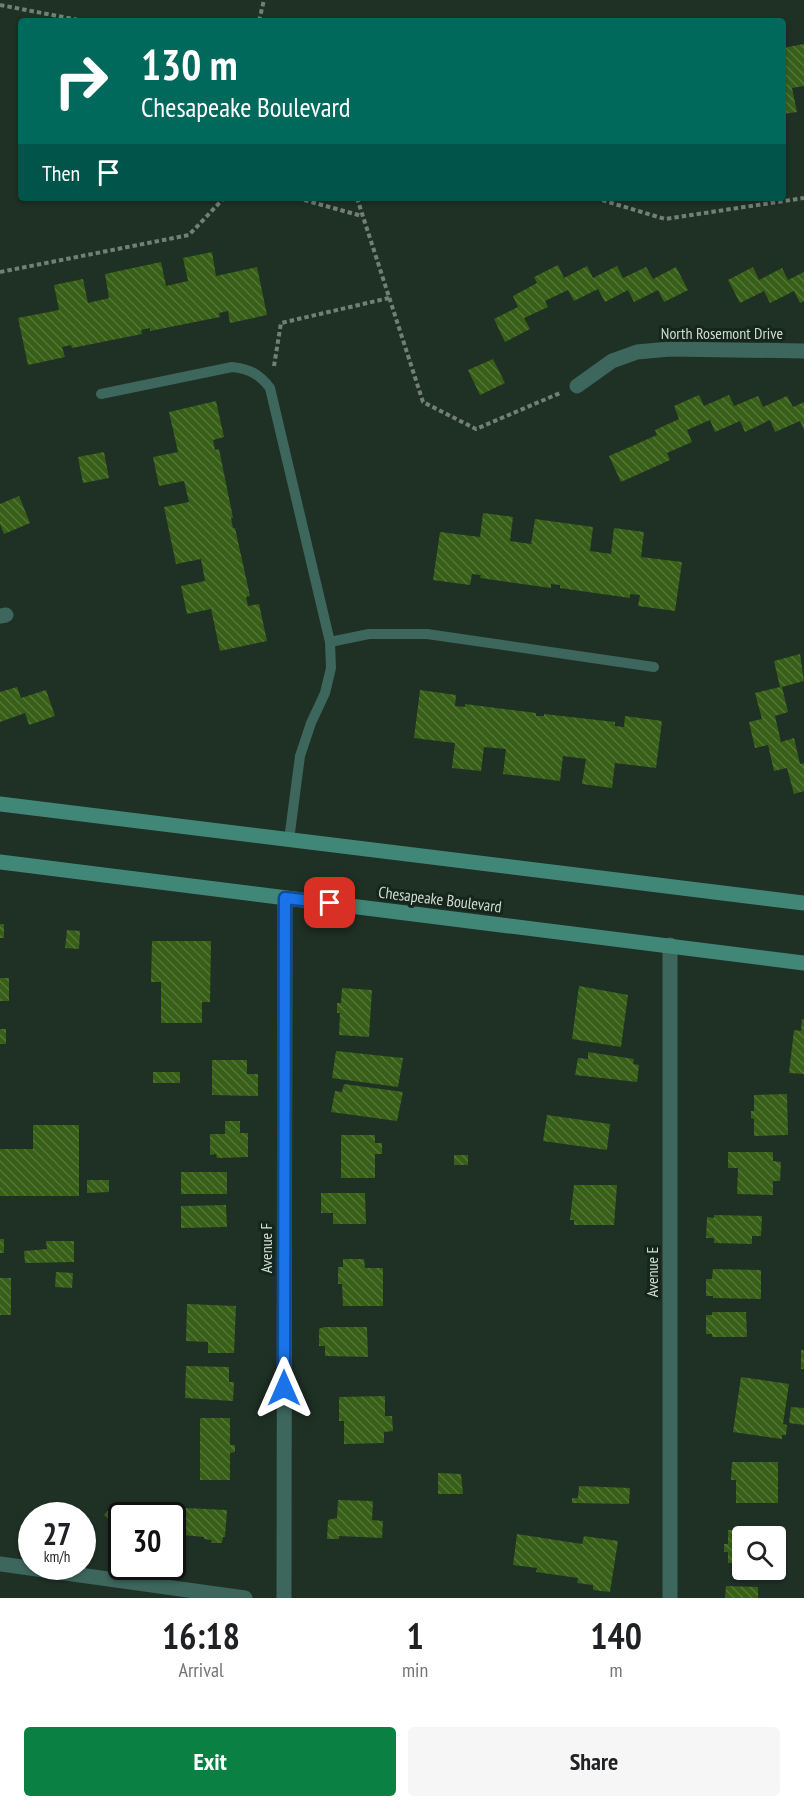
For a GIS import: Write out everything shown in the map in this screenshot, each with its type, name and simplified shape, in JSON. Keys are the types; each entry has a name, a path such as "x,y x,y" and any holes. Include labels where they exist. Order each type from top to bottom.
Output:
{"main road":[{"path":"0,804 804,903"},
{"name":"Chesapeake Boulevard","path":"0,862 804,963"}],"street":[{"name":"North Rosemont Drive","path":"577,386 612,361 637,352 670,349 804,351"},
{"name":"Avenue F","path":"284,1598 285,898"},
{"name":"Avenue E","path":"670,945 670,1598"},
{"path":"0,1564 245,1598"}],"lane":[{"path":"101,394 232,367 247,369 261,376 270,388 330,642 331,668 325,693 311,723 300,756 288,840"},
{"path":"330,642 369,634 427,634 654,667"}],"path":[{"path":"260,18 264,0"},
{"path":"0,5 68,18"},
{"path":"786,201 804,198"},
{"path":"0,272 189,235 221,201"},
{"path":"307,201 363,217"},
{"path":"358,201 423,402 476,429 577,386"},
{"path":"605,201 666,219 784,201"},
{"path":"270,388 280,323 389,298"}],"building":[{"path":"804,44 804,86 792,88 797,112 786,114 786,47"},
{"path":"212,252 216,276 257,267 267,315 230,323 228,311 219,313 220,317 150,331 150,328 141,330 142,334 72,348 71,345 62,347 65,357 28,365 18,318 59,310 54,285 83,279 88,303 109,298 105,274 161,262 166,286 188,281 183,258"},
{"path":"558,265 564,278 587,266 593,278 617,266 623,278 646,267 653,279 676,267 688,290 664,302 658,290 634,302 628,290 605,302 598,289 574,301 568,290 545,301 548,307 524,318 530,329 505,342 494,319 518,307 513,296 537,283 534,277"},
{"path":"753,267 759,280 782,268 788,280 804,272 804,301 800,303 794,291 770,303 764,291 740,303 728,280"},
{"path":"493,359 505,383 480,395 468,370"},
{"path":"699,395 704,406 729,395 734,406 758,396 763,407 787,396 793,407 804,402 804,430 800,421 775,432 770,420 745,432 740,421 715,432 710,420 687,430 692,442 667,453 670,460 621,482 609,456 657,435 655,430 679,419 674,406"},
{"path":"216,401 224,437 213,440 215,450 219,449 233,528 235,528 250,596 246,597 248,606 259,604 267,641 220,651 211,609 187,614 181,586 205,581 201,559 176,564 164,507 189,502 184,481 159,486 153,457 178,452 169,412"},
{"path":"104,452 109,478 83,483 78,457"},
{"path":"19,496 30,523 4,534 0,524 0,504"},
{"path":"483,513 513,517 510,541 531,544 535,519 593,527 590,551 611,554 614,528 644,532 641,557 682,562 675,611 638,606 640,595 630,594 630,598 560,588 560,585 551,584 551,588 480,578 481,575 472,574 470,585 433,580 440,532 480,537"},
{"path":"800,654 804,681 782,687 788,712 775,716 781,742 794,738 800,764 804,763 804,791 794,794 787,768 774,771 768,745 755,748 749,722 762,719 755,693 780,687 774,661"},
{"path":"17,687 21,698 46,690 55,716 29,725 25,713 0,722 0,692"},
{"path":"420,690 456,695 455,706 465,707 465,704 536,713 536,716 544,716 544,714 615,722 615,726 624,727 625,716 662,721 656,768 615,763 612,788 582,784 586,759 563,756 560,781 503,774 506,749 484,747 481,771 452,768 455,743 414,738"},
{"path":"0,924 4,924 4,938 0,938"},
{"path":"67,930 80,931 79,949 65,948"},
{"path":"152,941 211,941 210,1002 202,1002 202,1023 161,1023 161,982 151,982"},
{"path":"0,978 9,978 9,1001 0,1001"},
{"path":"579,986 628,995 621,1047 572,1039"},
{"path":"342,988 372,990 369,1037 339,1035 340,1013 337,1013 337,1003 341,1003"},
{"path":"802,1019 804,1020 804,1074 789,1073 794,1030 801,1031"},
{"path":"0,1029 6,1029 6,1044 0,1044"},
{"path":"336,1051 403,1058 398,1087 332,1078"},
{"path":"588,1052 634,1059 633,1064 639,1065 637,1082 575,1075 578,1058 588,1059"},
{"path":"212,1060 247,1060 247,1074 258,1074 258,1096 212,1095"},
{"path":"153,1072 180,1072 180,1083 153,1083"},
{"path":"344,1084 403,1092 397,1121 331,1112 335,1091 342,1092"},
{"path":"787,1094 788,1135 754,1136 754,1119 751,1118 751,1111 754,1111 754,1095"},
{"path":"547,1115 610,1124 607,1150 543,1141"},
{"path":"225,1121 240,1121 240,1133 248,1133 248,1157 217,1158 216,1154 210,1155 210,1134 225,1134"},
{"path":"33,1125 79,1125 79,1196 0,1196 0,1149 33,1149"},
{"path":"341,1135 375,1135 375,1143 382,1143 382,1154 375,1154 375,1178 341,1178"},
{"path":"728,1152 773,1152 773,1161 781,1162 780,1181 773,1181 773,1195 737,1194 738,1168 728,1168"},
{"path":"454,1155 468,1155 468,1165 454,1165"},
{"path":"181,1172 227,1172 227,1194 181,1194"},
{"path":"87,1180 109,1180 109,1192 87,1193"},
{"path":"574,1185 617,1185 614,1225 574,1225 574,1220 570,1220"},
{"path":"321,1193 365,1193 366,1224 333,1224 333,1213 321,1213"},
{"path":"226,1205 227,1227 181,1228 181,1206"},
{"path":"714,1215 762,1216 761,1236 752,1236 752,1244 714,1243 714,1238 706,1238 707,1217 714,1218"},
{"path":"0,1239 4,1239 4,1253 0,1253"},
{"path":"46,1241 74,1241 74,1262 25,1263 24,1251 47,1249"},
{"path":"343,1259 364,1259 365,1268 383,1268 383,1306 343,1306 342,1284 338,1284 338,1267 343,1267"},
{"path":"713,1269 761,1270 761,1299 706,1296 706,1279 712,1279"},
{"path":"56,1272 73,1273 72,1288 55,1287"},
{"path":"0,1278 11,1278 11,1315 0,1315"},
{"path":"187,1304 236,1306 234,1353 208,1353 208,1342 186,1341"},
{"path":"712,1312 746,1312 747,1337 712,1337 712,1334 706,1334 706,1315 712,1315"},
{"path":"367,1327 368,1357 325,1356 325,1346 319,1346 319,1329"},
{"path":"801,1350 804,1350 804,1369 801,1369"},
{"path":"186,1366 229,1367 229,1382 234,1382 233,1401 185,1398"},
{"path":"741,1377 789,1384 783,1424 787,1425 786,1435 782,1435 782,1439 733,1432"},
{"path":"385,1396 385,1416 392,1416 393,1431 384,1432 384,1443 344,1444 344,1421 339,1421 339,1397"},
{"path":"791,1407 804,1408 804,1425 789,1423"},
{"path":"200,1418 230,1418 230,1445 235,1445 235,1452 230,1453 230,1480 200,1480"},
{"path":"732,1462 778,1462 778,1503 736,1503 736,1480 731,1480"},
{"path":"438,1473 461,1474 463,1494 438,1494"},
{"path":"579,1486 630,1488 629,1504 572,1503 572,1498 578,1498"},
{"path":"338,1500 373,1501 372,1520 383,1521 382,1538 339,1536 339,1539 327,1539 328,1520 337,1518"},
{"path":"186,1508 227,1510 225,1537 222,1543 211,1543 212,1540 204,1539 204,1537 186,1535"},
{"path":"728,1530 732,1530 732,1563 728,1563 728,1552 724,1552 724,1544 728,1544"},
{"path":"517,1534 582,1544 584,1536 618,1541 610,1592 593,1590 593,1585 577,1583 578,1578 536,1572 537,1568 513,1565"},
{"path":"726,1586 758,1587 758,1598 725,1598"}],"route":[{"path":"284,1388 285,898 330,903"}]}
